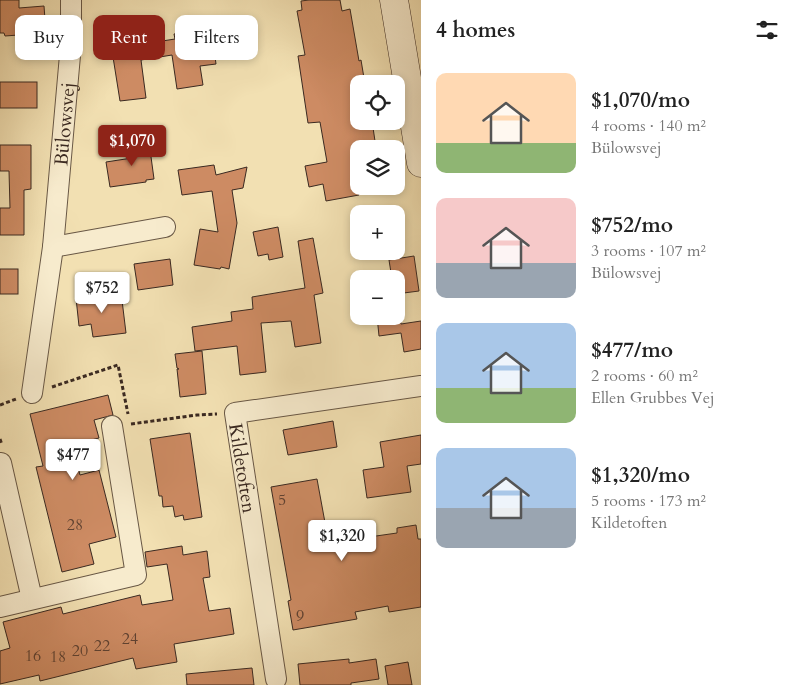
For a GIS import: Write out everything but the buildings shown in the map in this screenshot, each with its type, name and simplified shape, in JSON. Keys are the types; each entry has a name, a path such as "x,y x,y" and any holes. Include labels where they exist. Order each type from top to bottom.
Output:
{"street":[{"name":"Bülowsvej","path":"32,393 53,248 71,44 71,0"},
{"path":"394,0 421,163"},
{"path":"53,248 165,227"},
{"name":"Kildetoften","path":"276,679 235,413 421,386"},
{"path":"0,607 136,576 121,425"},
{"path":"1,463 32,599"}],"path":[{"path":"0,405 118,365 121,425 197,415 235,413"}]}
